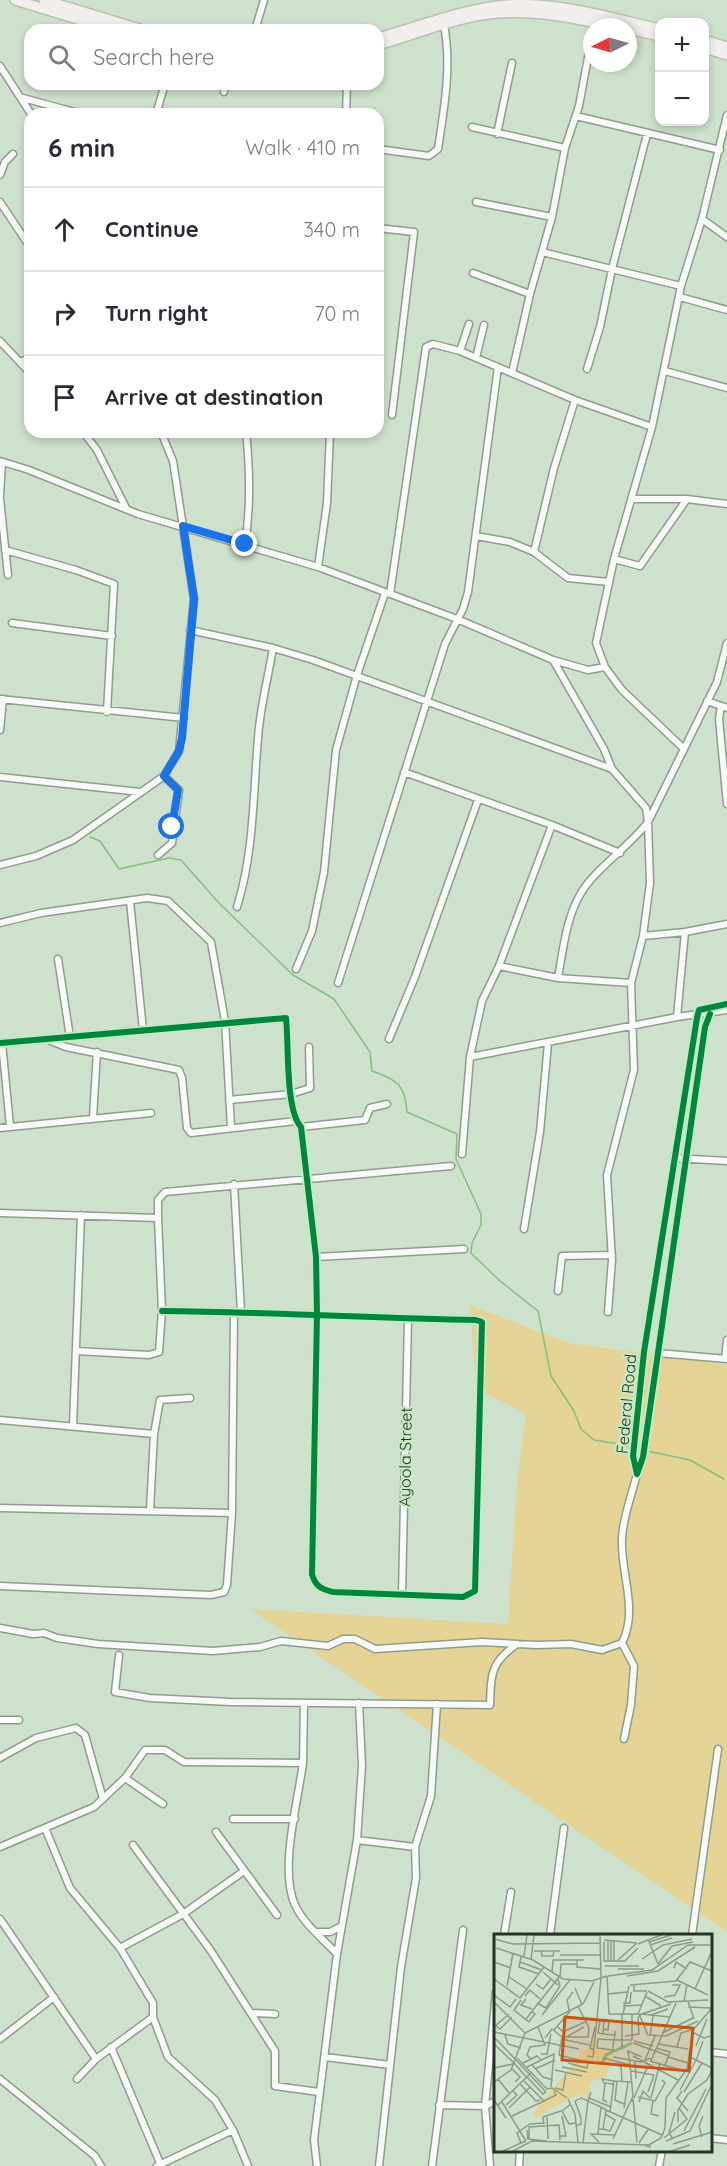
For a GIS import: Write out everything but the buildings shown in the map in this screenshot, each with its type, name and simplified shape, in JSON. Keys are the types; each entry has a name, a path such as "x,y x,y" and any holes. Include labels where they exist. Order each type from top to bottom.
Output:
{"main road":[{"path":"15,0 73,9 101,24"},
{"path":"44,0 123,24"},
{"path":"384,43 489,4 541,6 584,12 655,28"},
{"path":"384,37 488,15 520,13 557,15 583,22"},
{"path":"637,31 655,35"},
{"path":"709,41 727,47"},
{"path":"709,49 727,55"}],"street":[{"path":"257,24 264,0"},
{"path":"384,150 429,156 435,154 438,149 448,46 444,25"},
{"path":"497,134 512,63"},
{"path":"0,66 28,108"},
{"path":"513,373 585,72"},
{"path":"158,108 163,90"},
{"path":"346,108 347,90"},
{"path":"23,98 60,108"},
{"path":"683,747 622,690 604,667 596,643 614,559 652,427 681,286 702,219 727,115"},
{"path":"576,116 720,150"},
{"path":"472,127 565,148"},
{"path":"587,369 600,327 612,269 647,134"},
{"path":"0,175 5,162 13,154"},
{"path":"0,202 24,238"},
{"path":"476,202 552,217"},
{"path":"702,219 727,237"},
{"path":"384,229 414,232 392,415"},
{"path":"542,252 681,286"},
{"path":"473,273 530,294"},
{"path":"680,297 727,310"},
{"path":"460,351 469,324"},
{"path":"476,358 484,325"},
{"path":"0,341 24,367"},
{"path":"296,969 312,932 324,872 336,750 357,675 388,593 426,348 433,344 460,351 575,400 652,427"},
{"path":"20,363 24,361"},
{"path":"338,983 404,772 429,701 445,644 468,592 498,367"},
{"path":"665,371 727,388"},
{"path":"534,552 554,468 575,400"},
{"path":"88,438 97,450 126,508"},
{"path":"0,865 27,859 73,840 164,776 179,751 194,599 173,461 164,438"},
{"path":"245,544 250,513 247,438"},
{"path":"318,567 327,503 330,438"},
{"path":"8,575 0,498 1,462 138,514 318,567 457,620 553,660 588,670 604,667"},
{"path":"631,499 687,499 727,504"},
{"path":"614,559 640,566 687,499"},
{"path":"476,536 510,542 534,552 568,579 609,582"},
{"path":"5,550 112,582 116,588 106,712"},
{"path":"12,624 112,636"},
{"path":"190,630 273,648 357,675 612,769"},
{"path":"558,978 569,924 582,891 648,822 717,682 727,643"},
{"path":"237,907 246,875 254,808 258,737 273,648"},
{"path":"553,660 604,748 612,769 646,808 648,822 650,883 643,936 632,983 634,1070 607,1175 612,1255 612,1286 608,1312"},
{"path":"0,730 2,699 106,712 184,718"},
{"path":"707,701 724,707 719,719 727,804"},
{"path":"404,772 552,825 620,853"},
{"path":"158,855 172,843 178,790 164,776"},
{"path":"0,777 141,792"},
{"path":"388,1039 415,977 478,800"},
{"path":"462,1154 470,1057 482,1001 499,966 552,825"},
{"path":"0,922 41,912 147,898 168,901 211,942 225,1021 231,1127"},
{"path":"130,901 143,1030"},
{"path":"643,936 685,932 727,924"},
{"path":"677,1017 685,932"},
{"path":"58,959 70,1037"},
{"path":"499,966 558,978 632,983"},
{"path":"698,1013 704,1008 727,1004"},
{"path":"470,1057 698,1013 711,1014 727,1010"},
{"name":"Federal Road","path":"637,1474 633,1456 644,1352 698,1013"},
{"name":"Federal Road","path":"637,1474 643,1457 705,1027 711,1014"},
{"path":"10,1126 1,1043 51,1041 70,1037 225,1021 286,1018 291,1094 296,1121 301,1127 316,1257 317,1315 312,1574 315,1583 322,1590 333,1592 463,1597 475,1591 483,1327 479,1321 408,1319 317,1315 238,1312 162,1311"},
{"path":"51,1041 66,1047 179,1070 182,1078 188,1131 296,1121"},
{"path":"524,1229 540,1132 548,1043"},
{"path":"229,1100 291,1094 310,1088 309,1047"},
{"path":"93,1117 98,1052"},
{"path":"301,1127 364,1120 370,1108 387,1104"},
{"path":"0,1128 151,1113"},
{"path":"674,1158 727,1161"},
{"path":"76,1351 156,1354 160,1348 162,1311 158,1200 165,1192 451,1166"},
{"path":"0,1586 219,1595 227,1585 232,1513 238,1312 234,1184"},
{"path":"0,1213 158,1218"},
{"path":"73,1426 81,1215"},
{"path":"316,1257 464,1249"},
{"path":"558,1291 562,1256 612,1255"},
{"name":"Ayoola Street","path":"402,1594 408,1319"},
{"path":"658,1353 726,1359 727,1340"},
{"path":"150,1510 154,1434 160,1400 190,1398"},
{"path":"0,1420 154,1434"},
{"path":"0,1628 44,1633 57,1638 98,1644 213,1651 260,1647 281,1641 328,1646 343,1639 355,1639 375,1649 482,1641 517,1644 571,1644 602,1650 621,1642 627,1632 629,1614 622,1536 637,1474"},
{"path":"0,1508 232,1513"},
{"path":"621,1642 634,1666 631,1705 624,1738"},
{"path":"119,1655 115,1692 150,1698 304,1704 490,1705 496,1663 500,1656 517,1644"},
{"path":"317,2166 314,2140 319,2092 340,1926 357,1840 362,1766 359,1703"},
{"path":"304,1704 303,1763 295,1819 290,1883 295,1905 337,1954"},
{"path":"379,2166 401,1967 416,1878 415,1847 431,1796 437,1704"},
{"path":"0,1720 19,1720"},
{"path":"0,1758 36,1738 76,1728 85,1735 103,1799"},
{"path":"0,1847 85,1811 103,1799 125,1778 146,1749 165,1750 184,1762 303,1763"},
{"path":"692,1934 718,1749"},
{"path":"125,1778 163,1804"},
{"path":"233,1820 295,1819"},
{"path":"45,1828 70,1888 120,1947 153,2003 153,2017 168,2057 215,2100 233,2130 248,2166"},
{"path":"550,1934 564,1828"},
{"path":"216,1832 277,1915"},
{"path":"357,1840 415,1847"},
{"path":"133,1845 212,1951 275,2051 275,2086 319,2092"},
{"path":"120,1947 183,1914 244,1871"},
{"path":"504,1934 511,1892"},
{"path":"0,1919 96,2059"},
{"path":"316,1932 330,1932 340,1926"},
{"path":"432,2166 463,1930"},
{"path":"0,2039 54,1997"},
{"path":"252,2013 275,2014"},
{"path":"490,2166 485,2106 494,2013"},
{"path":"77,2079 96,2059 153,2017"},
{"path":"111,2047 158,2164 233,2130"},
{"path":"712,2052 727,2054"},
{"path":"325,2057 390,2065"},
{"path":"0,2079 95,2156 101,2166"},
{"path":"439,2105 485,2106 494,2102"},
{"path":"712,2138 727,2140"},
{"path":"519,2166 520,2151"},
{"path":"659,2166 662,2151"}],"shaded area":[{"path":"470,1305 568,1343 727,1365 727,1932 250,1609 508,1624 517,1480 526,1414 476,1389"}],"waterway":[{"path":"90,837 100,841 119,869 169,858 181,860 218,902 293,975 334,999 370,1052 372,1071 388,1077 402,1090 407,1112 457,1134 456,1159 481,1214 481,1225 472,1243 471,1253 500,1281 538,1311 551,1376 574,1411 581,1429 594,1440 631,1446"},
{"path":"647,1451 690,1460 724,1479"}],"cycle path":[{"path":"710,1014 705,1027 643,1457 637,1474 633,1456 644,1352 697,1018 699,1010 727,1004"},
{"path":"0,1043 286,1018 290,1091 292,1106 301,1127 316,1257 317,1315 313,1578 319,1586 333,1592 463,1597 475,1591 482,1322 476,1320 319,1315 280,1314 241,1313 162,1311"}],"route":[{"path":"172,827 178,787 164,776 179,751 182,738 194,599 193,578 183,526 245,544"}]}
